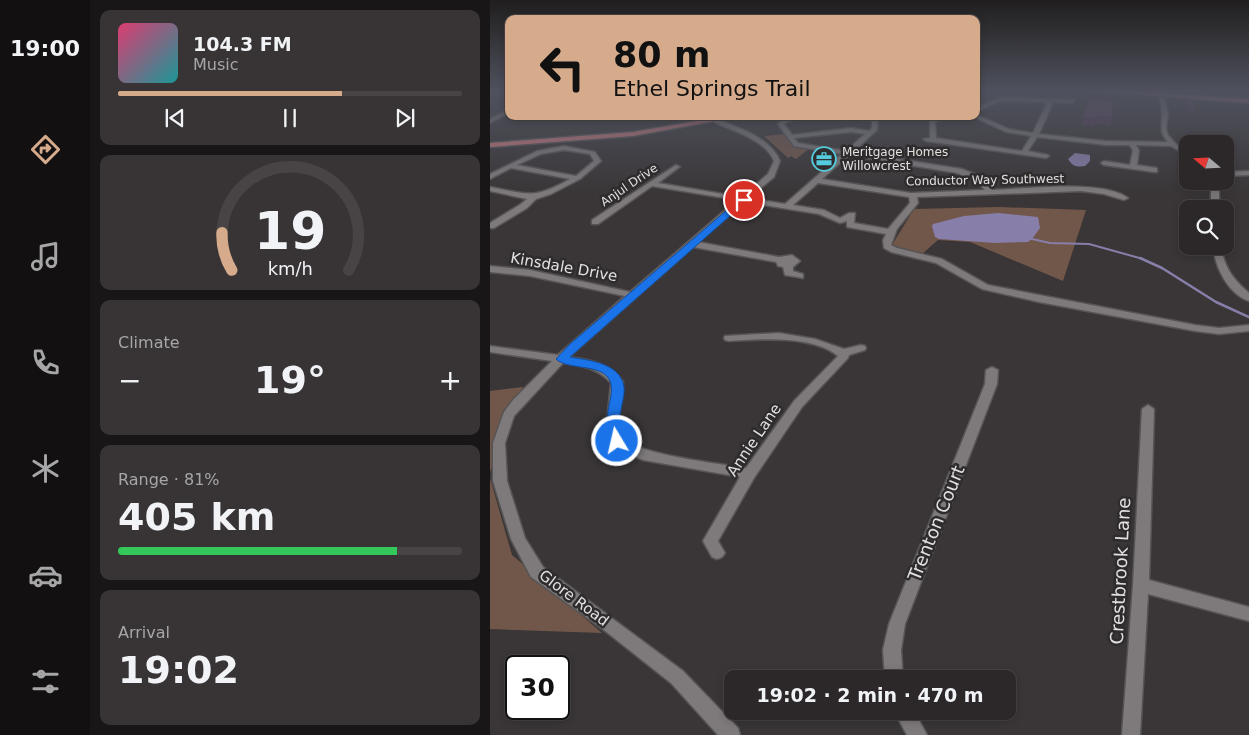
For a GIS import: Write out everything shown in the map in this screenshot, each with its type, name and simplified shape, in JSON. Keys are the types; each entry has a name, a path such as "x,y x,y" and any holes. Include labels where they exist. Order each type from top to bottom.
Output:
{"main road":[{"path":"490,145 646,132 689,125"}],"street":[{"name":"Glore Road","path":"725,125 757,140 774,153 777,159 776,166 771,175 633,295 562,359 517,403 508,415 499,443 495,483 518,538 538,572 610,624 677,677 731,735"},
{"path":"781,125 793,143 800,147 959,171 981,180 989,191"},
{"path":"787,206 875,129 875,125"},
{"path":"932,125 934,140"},
{"path":"995,125 1008,131 1106,143 1172,144"},
{"path":"1024,152 1040,125"},
{"path":"1163,125 1165,135 1172,144 1179,148"},
{"path":"789,137 848,130 871,132"},
{"path":"566,147 570,139"},
{"path":"926,139 1046,156"},
{"path":"1130,143 1136,150 1133,167"},
{"path":"490,177 542,150 566,147 593,153 598,162 591,170 554,189 533,197 510,216 491,226"},
{"path":"1104,164 1154,170"},
{"path":"510,166 576,178"},
{"name":"Anjul Drive","path":"594,222 676,167"},
{"path":"1234,174 1249,173"},
{"name":"Conductor Way Southwest","path":"816,180 913,195 1081,189 1105,192 1124,198"},
{"path":"651,184 821,212 840,221 852,215 850,225 891,232"},
{"path":"490,189 533,197"},
{"path":"913,195 914,203 891,232 887,240 887,246 938,261 984,287 1092,310 1195,328 1219,331 1249,328"},
{"path":"490,216 510,216"},
{"path":"693,244 784,262 788,272 800,276"},
{"path":"1218,255 1225,276 1249,298"},
{"name":"Kinsdale Drive","path":"490,269 530,274 633,295"},
{"path":"729,338 767,335 789,336 815,342 843,353 861,348"},
{"path":"490,350 522,352 591,364 608,372 614,378 618,388 613,429 614,435 622,446 643,455 749,474"},
{"name":"Annie Lane","path":"717,554 710,541 749,474 798,404 844,357 843,353"},
{"name":"Trenton Court","path":"893,670 892,650 897,624 991,384 992,370"},
{"name":"Crestbrook Lane","path":"1131,735 1141,585 1148,409"},
{"path":"1141,585 1249,614"},
{"path":"909,720 918,735"}],"shaded area":[{"path":"785,134 796,144 809,149 796,159 791,156 788,158 764,136"},
{"path":"1075,153 1090,155 1090,161 1085,166 1073,165 1068,159"},
{"path":"999,207 1086,210 1063,281 970,242 938,240 922,254 892,245 914,209"},
{"path":"998,213 1038,217 1040,228 1028,242 995,243 939,239 935,237 933,224 964,216"},
{"path":"523,387 490,472 490,391"},
{"path":"490,478 512,555 602,633 490,629"}],"waterway":[{"path":"1032,239 1050,243 1089,244 1141,258"},
{"path":"1141,258 1162,268 1216,302 1249,317"}],"place":[{"name":"Meritgage Homes Willowcrest","path":"824,159"}],"route":[{"path":"617,441 614,435 613,423 618,388 617,382 608,372 600,367 562,359 574,346 744,200"}]}
